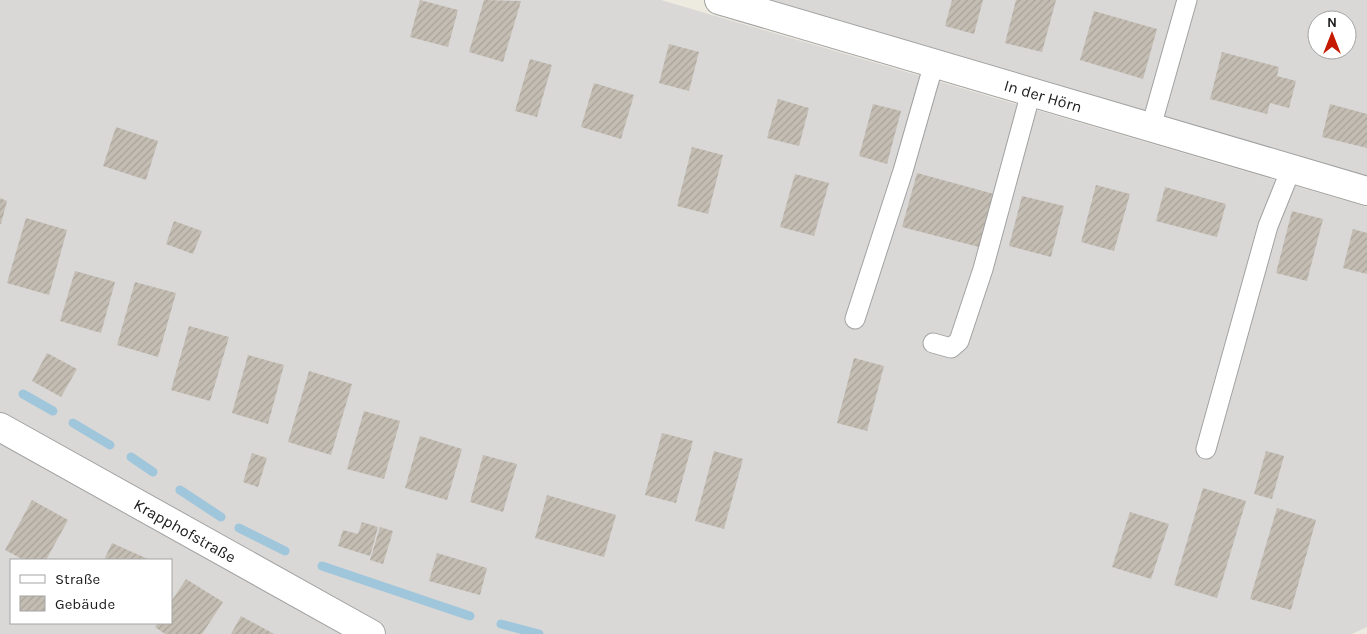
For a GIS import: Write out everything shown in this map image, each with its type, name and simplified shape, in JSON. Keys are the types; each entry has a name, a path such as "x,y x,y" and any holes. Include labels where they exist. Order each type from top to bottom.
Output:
{"street":[{"name":"In der Hörn","path":"719,0 1367,191"},
{"name":"Krapphofstraße","path":"0,427 372,634"}],"lane":[{"path":"1151,128 1187,0"},
{"path":"855,319 903,171 934,64"},
{"path":"933,343 951,348 959,341 983,269 1031,92"},
{"path":"1206,449 1268,226 1291,169"}],"shaded area":[{"path":"0,0 661,0 1367,207 1367,627 1352,634 0,634"},
{"path":"771,0 1367,0 1367,176"}],"building":[{"path":"420,0 458,10 448,47 410,37"},
{"path":"484,0 521,1 503,62 469,52"},
{"path":"952,0 983,0 974,34 945,26"},
{"path":"1016,0 1056,0 1042,52 1005,43"},
{"path":"1094,11 1157,29 1143,79 1080,60"},
{"path":"669,44 699,52 689,91 659,83"},
{"path":"1222,52 1279,67 1277,76 1296,81 1289,108 1270,103 1267,114 1210,99"},
{"path":"530,59 552,65 537,117 515,111"},
{"path":"594,83 634,95 621,139 581,127"},
{"path":"778,99 809,108 799,146 767,138"},
{"path":"873,104 901,111 887,164 859,156"},
{"path":"1330,104 1367,114 1367,148 1322,137"},
{"path":"116,127 158,141 146,180 103,166"},
{"path":"692,147 723,155 708,214 677,206"},
{"path":"917,173 994,194 979,247 902,227"},
{"path":"795,174 829,183 814,236 780,227"},
{"path":"1096,185 1130,194 1114,251 1081,242"},
{"path":"1165,187 1226,204 1217,237 1156,221"},
{"path":"1022,196 1064,206 1051,257 1009,246"},
{"path":"0,198 7,201 1,224 0,224"},
{"path":"1292,211 1323,219 1307,281 1276,273"},
{"path":"26,218 67,230 49,295 7,283"},
{"path":"174,221 202,231 193,254 166,244"},
{"path":"1353,229 1367,233 1367,274 1343,268"},
{"path":"75,271 115,282 101,333 60,321"},
{"path":"135,282 176,293 158,357 117,345"},
{"path":"189,326 229,337 210,401 171,390"},
{"path":"47,353 77,369 61,397 32,381"},
{"path":"248,355 284,365 268,424 232,413"},
{"path":"854,358 884,366 867,431 837,423"},
{"path":"309,371 352,384 331,455 288,442"},
{"path":"364,411 400,421 384,479 347,469"},
{"path":"662,433 693,441 676,503 645,495"},
{"path":"420,436 462,449 447,500 405,488"},
{"path":"714,451 743,459 724,529 695,521"},
{"path":"1266,451 1284,456 1272,499 1254,494"},
{"path":"252,453 267,458 258,487 243,482"},
{"path":"483,455 517,464 503,512 470,502"},
{"path":"1203,488 1246,501 1217,598 1174,585"},
{"path":"547,495 616,515 604,557 535,538"},
{"path":"32,500 68,520 47,559 22,559 5,550"},
{"path":"1277,508 1316,520 1291,610 1250,599"},
{"path":"1130,512 1169,524 1151,579 1112,567"},
{"path":"362,522 378,527 370,556 338,546 343,530 358,534"},
{"path":"380,527 393,531 383,564 370,560"},
{"path":"112,543 148,559 104,559"},
{"path":"437,553 487,568 480,595 429,581"},
{"path":"186,579 223,602 202,634 165,634 155,627 157,624 172,624 172,600"},
{"path":"241,616 274,634 231,634"}],"waterway":[{"path":"23,394 53,411"},
{"path":"73,423 110,445"},
{"path":"131,457 153,472"},
{"path":"180,490 221,517"},
{"path":"239,528 285,551"},
{"path":"322,566 470,616"},
{"path":"501,624 539,634"}]}
